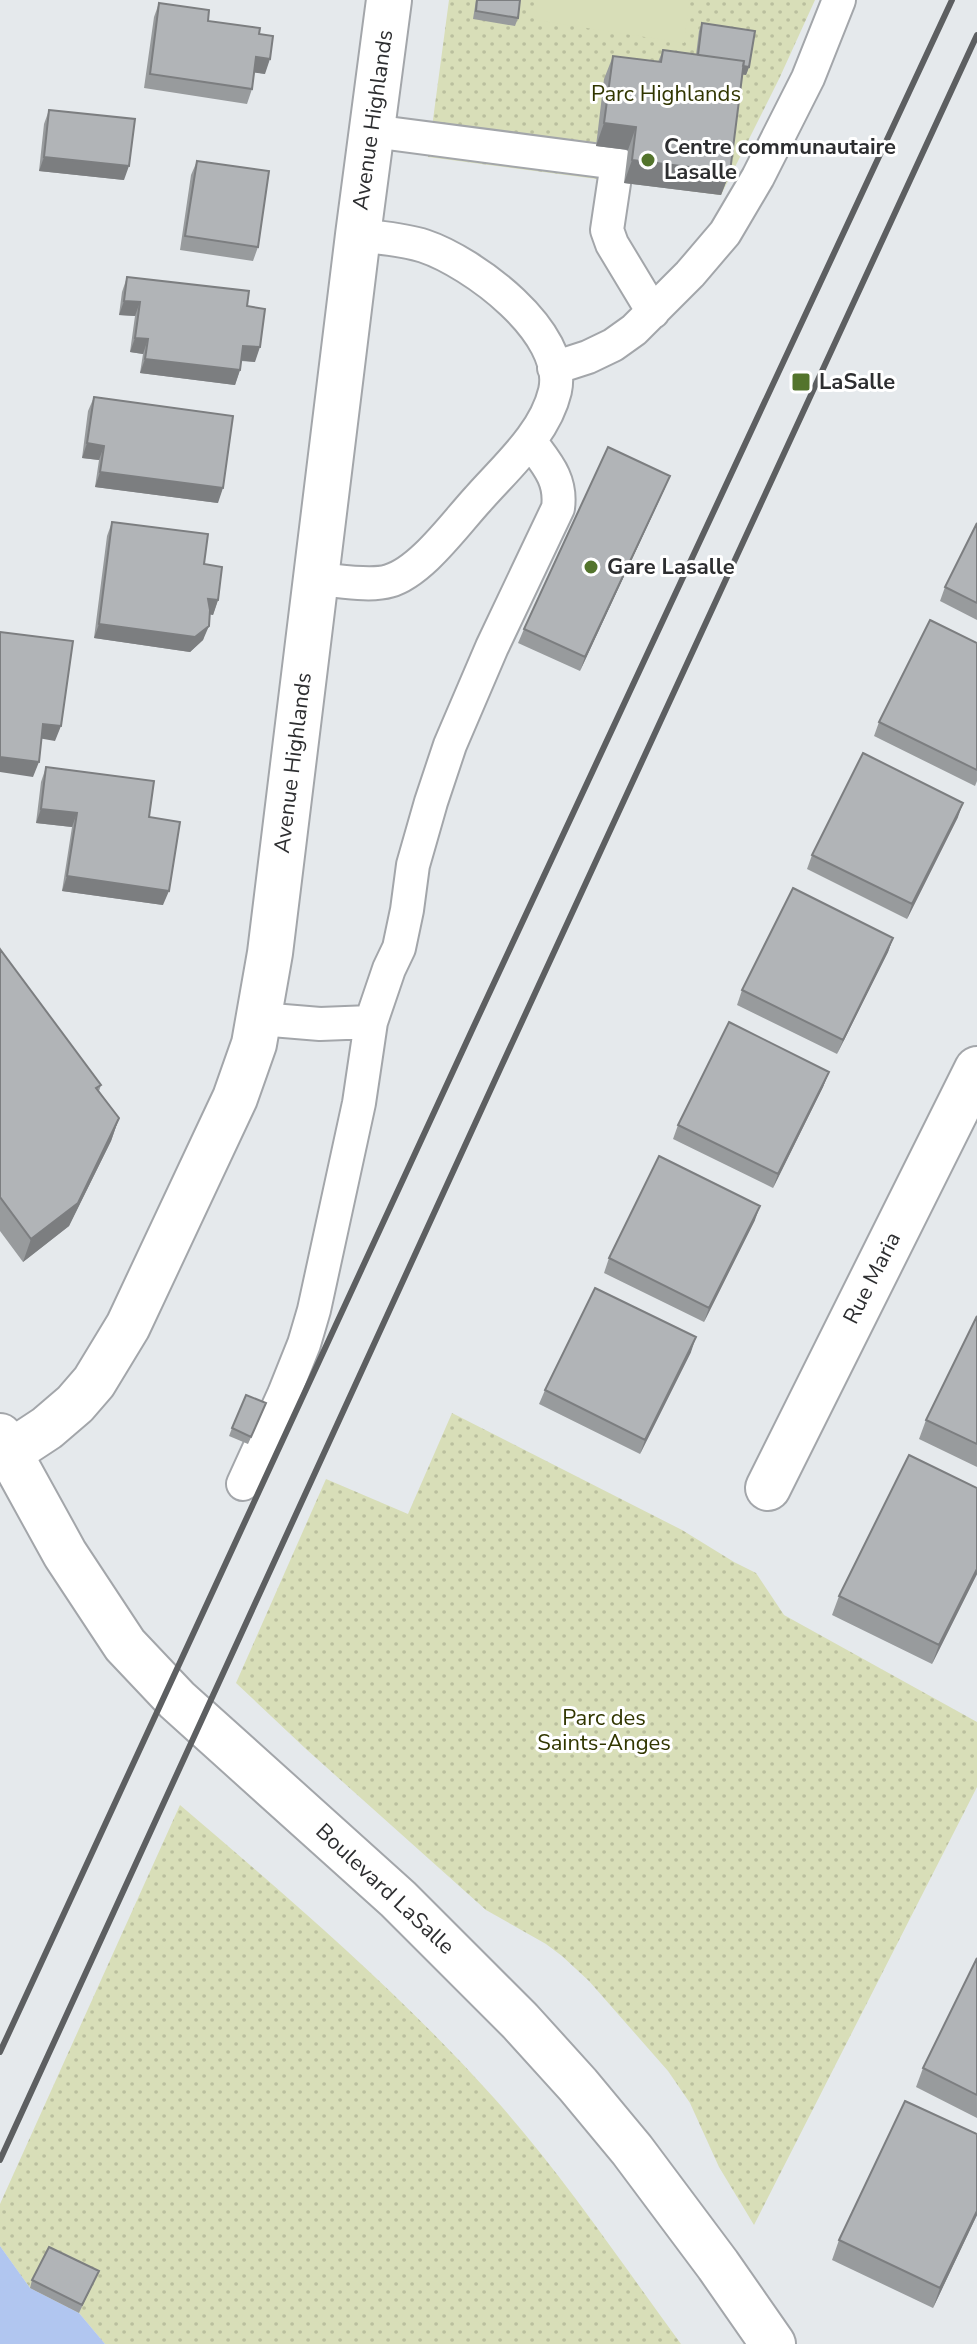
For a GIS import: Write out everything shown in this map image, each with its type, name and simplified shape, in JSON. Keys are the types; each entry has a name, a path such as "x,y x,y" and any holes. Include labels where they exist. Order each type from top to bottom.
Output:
{"street":[{"name":"Avenue Highlands","path":"5,1444 47,1428 75,1404 94,1382 128,1326 235,1098 254,1044 260,1019 389,0"},
{"name":"Rue Maria","path":"768,1488 977,1069"},
{"name":"Boulevard LaSalle","path":"5,1444 65,1554 125,1645 177,1700 398,1899 520,2021 632,2150 773,2344"}],"lane":[{"path":"554,368 588,357 634,330 690,274 725,233 758,177 808,78 839,0"},
{"path":"372,131 617,163 607,230 612,244 653,312"},
{"path":"316,579 379,583 391,581 407,572 530,441 556,389 554,368 547,348 529,316 504,294 473,272 426,246 358,235"},
{"path":"243,1484 299,1357 314,1310 359,1103 371,1022 399,948 413,865 450,745 492,647 558,508 561,491 530,441"},
{"path":"260,1019 311,1024 371,1022"}],"green space":[{"name":"Parc Highlands","path":"449,0 815,0 721,195 428,157"},
{"path":"538,0 690,0 684,43 535,20"},
{"name":"Parc des Saints-Anges","path":"452,1413 682,1530 756,1573 784,1615 977,1722 977,1787 754,2225 719,2167 690,2103 668,2071 589,1981 546,1944 486,1910 236,1683 326,1479 408,1514"},
{"path":"180,1805 342,1946 420,2020 494,2098 544,2157 681,2344 105,2344 79,2313 30,2288 0,2246 0,2204"}],"water":[{"path":"0,2246 30,2288 79,2313 105,2344 0,2344"}],"building":[{"path":"477,0 520,0 518,18 476,11"},
{"path":"159,3 209,10 208,21 260,28 259,34 273,36 270,59 256,57 252,89 150,74"},
{"path":"702,23 755,31 749,67 743,66 744,61 698,55"},
{"path":"663,50 744,61 730,172 632,160 636,127 604,123 613,56 661,62"},
{"path":"49,110 135,119 129,166 44,157"},
{"path":"197,161 269,171 258,247 185,236"},
{"path":"127,277 249,291 247,306 265,309 260,347 243,346 240,370 145,359 148,339 135,338 140,302 124,301"},
{"path":"94,397 233,416 223,488 100,472 104,446 87,443"},
{"name":"Gare Lasalle","path":"608,447 670,476 585,657 524,629"},
{"path":"112,522 208,534 204,564 222,567 218,600 208,599 209,626 195,637 99,624"},
{"path":"977,523 977,603 945,587"},
{"path":"930,620 977,643 977,770 879,722"},
{"path":"0,632 73,641 61,726 43,724 39,762 0,757"},
{"path":"863,753 963,803 912,904 812,855"},
{"path":"46,767 154,781 149,817 180,822 169,891 67,876 77,813 41,809"},
{"path":"793,888 893,938 843,1040 742,990"},
{"path":"0,949 101,1085 96,1088 119,1118 78,1203 31,1239 0,1197"},
{"path":"729,1022 829,1072 778,1174 678,1125"},
{"path":"659,1156 760,1206 709,1308 609,1258"},
{"path":"595,1288 696,1337 645,1440 545,1390"},
{"path":"977,1316 977,1444 926,1420"},
{"path":"246,1395 266,1403 251,1437 232,1428"},
{"path":"909,1455 977,1488 977,1569 939,1645 839,1596"},
{"path":"977,1958 977,2095 923,2068"},
{"path":"905,2101 977,2134 977,2211 940,2288 839,2240"},
{"path":"49,2247 99,2271 82,2305 32,2280"}],"railway":[{"path":"0,2052 952,0"},
{"path":"0,2160 977,35"}],"place":[{"name":"Centre communautaire Lasalle","path":"648,160"},
{"name":"LaSalle","path":"801,382"},
{"name":"Gare Lasalle","path":"591,567"}]}
